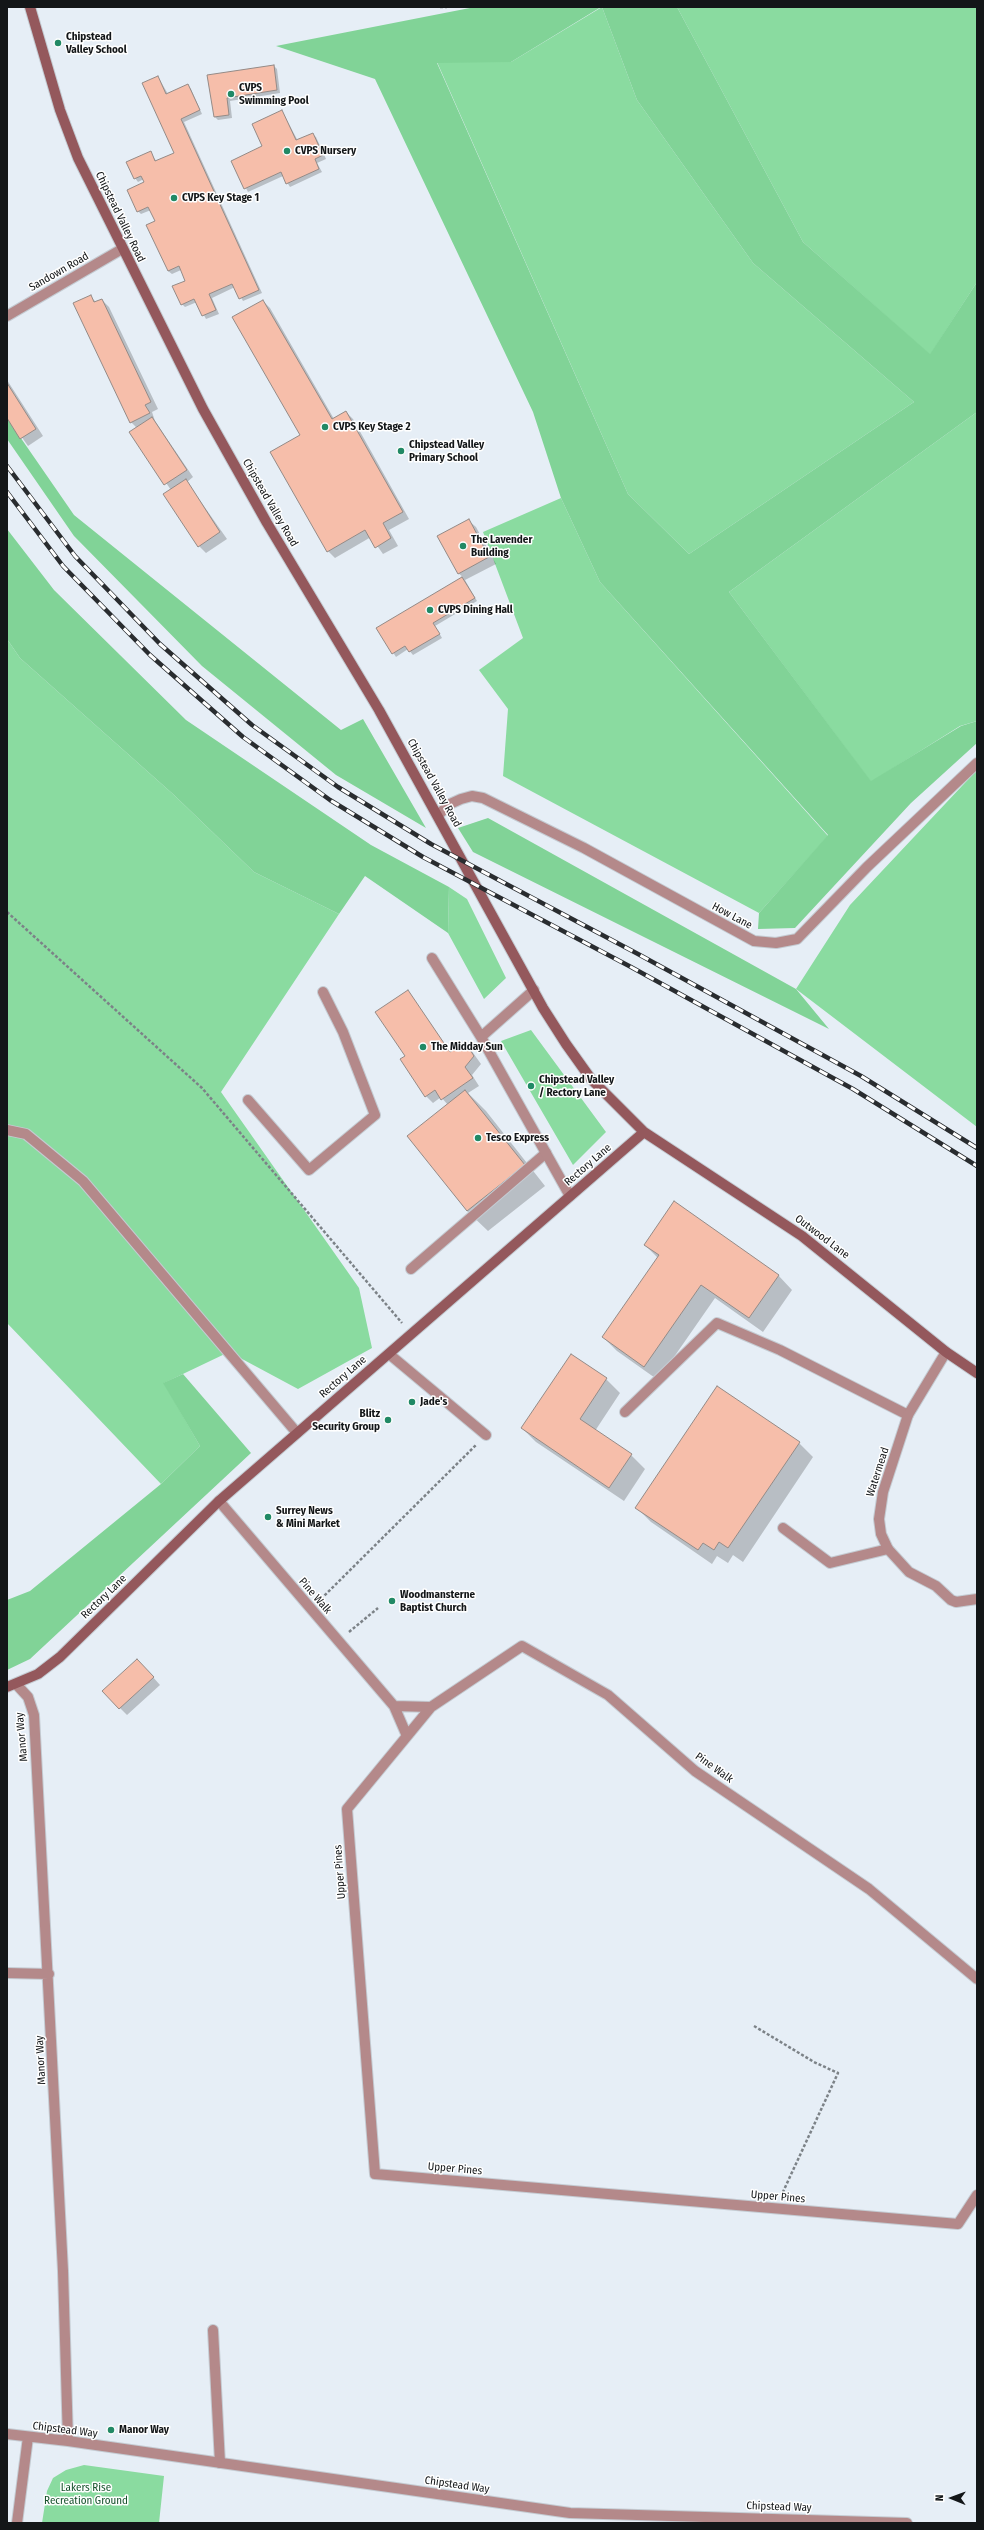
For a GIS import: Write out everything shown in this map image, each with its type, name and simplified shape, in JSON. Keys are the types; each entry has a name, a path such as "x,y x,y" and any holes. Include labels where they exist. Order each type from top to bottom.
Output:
{"main road":[{"name":"Chipstead Valley Road","path":"30,7 68,133 122,249 207,416 267,523 379,710 534,990 566,1044 587,1073 644,1132"},
{"name":"Rectory Lane","path":"11,1686 38,1674 60,1657 219,1501 644,1132"},
{"name":"Outwood Lane","path":"644,1132 802,1236 946,1352 977,1373"}],"street":[{"name":"Sandown Road","path":"7,316 122,249"},
{"name":"How Lane","path":"438,815 461,798 472,796 483,798 584,848 754,941 776,943 797,939 867,867 977,763"},
{"path":"432,958 481,1037 570,1196"},
{"path":"481,1037 534,990"},
{"path":"248,1100 309,1170 375,1115 343,1032 323,992"},
{"path":"7,1130 26,1134 83,1181 297,1433"},
{"path":"411,1269 546,1153"},
{"path":"625,1412 717,1323 780,1350 908,1415"},
{"name":"Watermead","path":"946,1352 908,1415 880,1505 879,1519 881,1534 888,1549 909,1572 936,1586 951,1600 956,1602 977,1599"},
{"path":"389,1354 486,1434"},
{"name":"Pine Walk","path":"219,1501 394,1706 407,1736 431,1707 522,1646 608,1694 695,1771 869,1889 977,1979"},
{"path":"783,1528 830,1563 888,1549"},
{"name":"Manor Way","path":"11,1686 28,1697 34,1715 49,1974 63,2271 68,2441"},
{"path":"394,1706 431,1707"},
{"name":"Upper Pines","path":"407,1736 347,1809 375,2174 958,2224 977,2195"},
{"path":"7,1973 49,1974"},
{"path":"213,2330 220,2463"},
{"name":"Chipstead Way","path":"7,2434 68,2441 570,2513 907,2523"},
{"path":"17,2523 28,2437"}],"path":[{"path":"440,7 447,7"},
{"path":"7,912 202,1088 411,1334"},
{"path":"311,1609 486,1434"},
{"path":"338,1641 378,1608"},
{"path":"754,2026 814,2062 838,2073 775,2209"}],"green space":[{"path":"475,7 601,7 511,62 437,63 628,494 689,554 914,402 753,263 637,100 602,7 677,7 803,242 930,354 977,282 977,412 729,592 871,781 961,726 977,721 977,743 911,803 795,928 758,929 759,913 828,835 600,582 561,498 533,412 375,79 276,46"},
{"path":"602,7 637,100 753,263 914,402 689,554 628,494 437,62 511,62"},
{"path":"677,7 977,7 977,282 930,355 803,242"},
{"path":"977,412 977,721 960,726 871,782 729,592"},
{"path":"7,418 74,515 341,730 363,719 426,828 336,775 202,666 74,536 7,439"},
{"path":"561,498 600,582 828,836 759,913 503,776 508,709 479,670 523,638 483,532"},
{"path":"7,529 54,590 186,720 371,845 449,887 448,933 365,876 339,914 254,872 174,795 20,658 7,639"},
{"path":"7,639 20,658 174,795 254,872 339,914 221,1092 359,1288 372,1348 298,1389 229,1352 164,1383 200,1446 161,1484 7,1323"},
{"path":"977,770 977,1127 796,989 850,905"},
{"path":"488,818 796,989 829,1029 473,852 458,828"},
{"path":"449,887 467,899 506,978 484,999 448,933"},
{"path":"531,1030 606,1132 573,1165 501,1041"},
{"path":"183,1374 251,1453 30,1659 7,1670 7,1600 30,1591 161,1484 200,1446 163,1383"},
{"name":"Lakers Rise Recreation Ground","path":"84,2465 164,2476 159,2523 42,2523 47,2491 53,2478 66,2470"}],"building":[{"name":"CVPS Swimming Pool","path":"274,65 277,90 227,98 229,115 214,117 207,75"},
{"name":"CVPS Key Stage 1","path":"158,76 166,94 188,84 200,110 181,119 259,290 239,299 232,284 209,294 216,310 202,316 194,299 181,305 172,286 185,281 179,266 168,271 146,225 155,221 148,207 137,212 127,190 144,182 141,176 134,179 126,162 151,151 155,161 174,153 142,83"},
{"name":"CVPS Nursery","path":"282,110 296,140 313,133 323,155 315,159 319,169 286,184 281,172 244,189 231,161 262,146 252,124"},
{"path":"91,295 94,302 102,299 151,402 145,405 150,413 130,423 73,303"},
{"name":"CVPS Key Stage 2","path":"263,300 332,419 346,411 403,512 383,523 391,538 375,548 365,530 327,552 270,452 300,435 232,317"},
{"path":"7,383 36,429 20,439 7,418"},
{"path":"152,417 187,470 164,485 129,432"},
{"path":"186,479 220,532 198,547 163,494"},
{"name":"The Lavender Building","path":"469,519 489,557 458,574 437,536"},
{"name":"CVPS Dining Hall","path":"462,577 475,598 433,623 440,634 409,652 405,646 392,654 376,628"},
{"name":"The Midday Sun","path":"408,990 450,1052 465,1042 474,1056 465,1067 473,1078 441,1100 435,1090 425,1097 400,1059 405,1056 375,1012"},
{"path":"465,1090 525,1165 467,1211 407,1136"},
{"path":"674,1201 779,1275 749,1318 701,1285 644,1367 602,1337 659,1255 644,1245"},
{"path":"571,1354 607,1378 580,1419 632,1454 609,1488 521,1428"},
{"path":"717,1386 800,1442 728,1548 719,1542 714,1550 703,1543 698,1550 635,1508"},
{"path":"137,1659 154,1677 119,1709 102,1691"}],"railway":[{"path":"7,466 75,556 160,644 252,725 338,787 431,844 638,954 861,1076 977,1148"},
{"path":"7,492 63,566 150,655 243,737 330,800 423,857 631,967 853,1089 977,1166"}],"place":[{"name":"Chipstead Valley School","path":"58,43"},
{"name":"CVPS Swimming Pool","path":"231,94"},
{"name":"CVPS Nursery","path":"287,151"},
{"name":"CVPS Key Stage 1","path":"174,198"},
{"name":"CVPS Key Stage 2","path":"325,427"},
{"name":"Chipstead Valley Primary School","path":"401,451"},
{"name":"The Lavender Building","path":"463,546"},
{"name":"CVPS Dining Hall","path":"430,610"},
{"name":"The Midday Sun","path":"423,1047"},
{"name":"Chipstead Valley / Rectory Lane","path":"531,1086"},
{"name":"Tesco Express","path":"478,1138"},
{"name":"Jade's","path":"412,1402"},
{"name":"Blitz Security Group","path":"388,1420"},
{"name":"Surrey News & Mini Market","path":"268,1517"},
{"name":"Woodmansterne Baptist Church","path":"392,1601"},
{"name":"Manor Way","path":"111,2430"}]}
